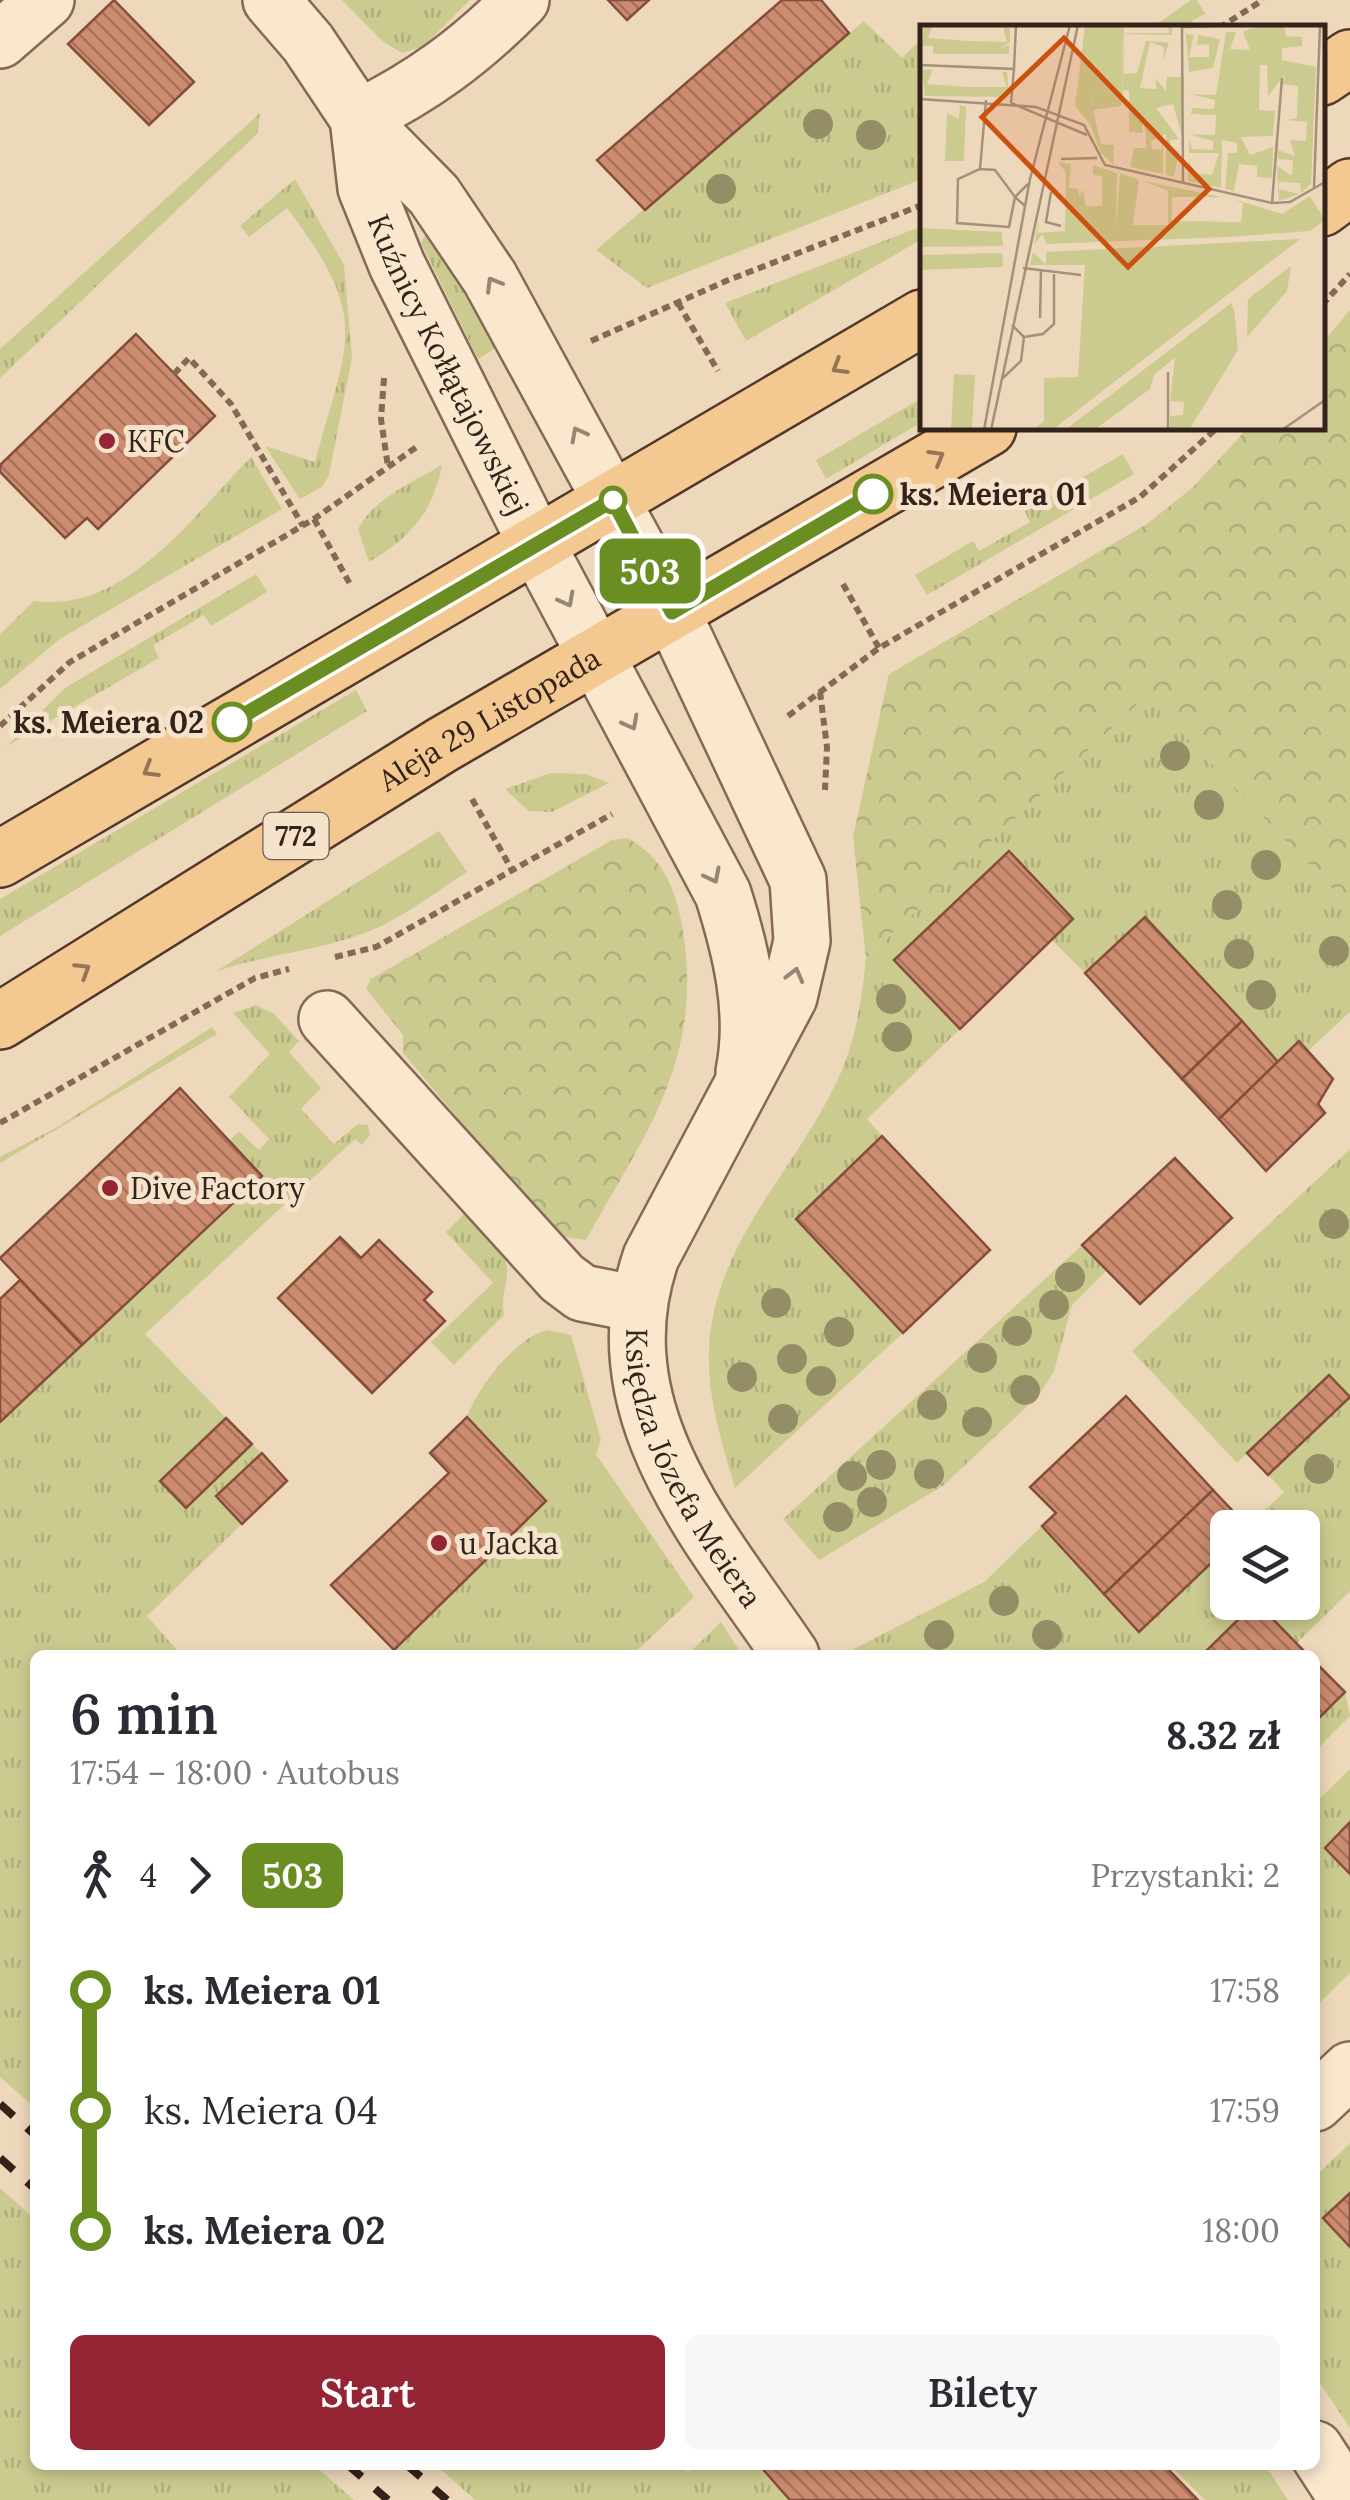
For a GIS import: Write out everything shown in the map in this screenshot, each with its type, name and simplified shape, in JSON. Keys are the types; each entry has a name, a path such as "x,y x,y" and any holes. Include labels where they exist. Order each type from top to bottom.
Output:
{"main road":[{"path":"1325,75 1350,58"},
{"path":"1325,206 1350,187"},
{"path":"0,859 920,319"},
{"name":"Aleja 29 Listopada","path":"0,1022 385,780 985,430"}],"street":[{"path":"0,40 46,0"},
{"name":"Kuźnicy Kołłątajowskiej","path":"271,0 308,43 358,118 416,172 456,228 533,354 672,612"},
{"path":"358,118 416,90 474,48 521,0"},
{"name":"Kuźnicy Kołłątajowskiej","path":"358,118 366,188 374,214 537,545 723,894 740,950 747,1003 747,1054 737,1094"},
{"name":"Księdza Józefa Meiera","path":"672,612 785,846 803,912 798,968 789,997 662,1232 638,1304 636,1374 654,1437 717,1544 787,1650"},
{"path":"327,1019 562,1278 582,1293 638,1304"},
{"path":"1320,2098 1350,2070"},
{"path":"1320,2457 1348,2500"}],"path":[{"path":"1224,25 1264,0"},
{"path":"586,344 920,205"},
{"path":"1325,302 1350,274"},
{"path":"678,303 712,360"},
{"path":"174,374 189,358 232,404 302,526"},
{"path":"385,368 381,419 388,466"},
{"path":"773,726 879,648 1117,512 1177,468 1215,430"},
{"path":"0,726 70,662 314,519 429,438"},
{"path":"314,519 348,580"},
{"path":"844,585 879,648"},
{"path":"820,692 827,747 825,799"},
{"path":"475,804 512,870"}],"green space":[{"path":"342,0 470,0 424,46 402,53 382,41"},
{"path":"1191,0 1197,0 1205,14 1186,25 1156,25"},
{"path":"864,21 902,58 920,40 920,180 647,288 596,250"},
{"path":"260,113 258,133 0,378 0,349"},
{"path":"295,179 344,265 352,357 329,475 322,487 300,499 265,446 315,462 343,356 342,304 332,277 287,208 249,237 240,226"},
{"path":"920,227 920,240 746,341 725,303"},
{"path":"425,235 433,238 498,347 478,359 421,243"},
{"path":"1350,310 1350,907 1146,696 866,958 853,837 889,674 1147,524 1192,488 1246,430 1325,430 1325,340"},
{"path":"920,399 920,423 826,479 816,460"},
{"path":"1123,454 1134,474 927,595 915,575 973,541 979,551 1030,522 1025,511"},
{"path":"251,457 282,509 60,639 0,689 0,634 34,601 67,601 99,592 128,576 181,531"},
{"path":"442,465 433,497 417,522 369,562 358,529 365,518 395,492"},
{"path":"256,574 267,592 211,626 204,615 153,645 159,658 7,746 65,688"},
{"path":"356,690 367,711 0,936 0,899"},
{"path":"1146,695 1350,907 1350,1012 1308,1051 1278,1062 1145,917 1085,973 1052,940 1073,919 1008,851 894,960 960,1029 867,1119 882,1136 796,1219 903,1333 735,1488 710,1383 710,1336 719,1294 754,1218 842,1070 861,1001 866,958"},
{"path":"551,773 586,774 609,783 552,812 528,811 505,789"},
{"path":"439,831 467,872 415,907 359,935 215,972"},
{"path":"627,838 658,863 675,898 687,972 685,1015 666,1091 586,1240 560,1236 550,1228 403,1053 403,1035 366,989 371,979 612,840"},
{"path":"256,1005 274,1014 299,1041 289,1052 321,1088 301,1109 334,1144 358,1124 368,1125 370,1135 362,1145 355,1139 145,1334 226,1418 160,1481 187,1507 252,1444 262,1453 217,1496 242,1524 147,1616 177,1650 30,1650 30,2104 0,2077 0,1422 262,1176 229,1141 239,1131 259,1150 269,1139 229,1097 270,1054 233,1013"},
{"path":"212,1027 217,1034 0,1163 0,1157 59,1126"},
{"path":"1350,1149 1350,1591 1297,1643 1275,1620 1320,1620 1320,1510 1265,1510 1284,1492 1268,1475 1349,1397 1328,1375 1237,1463 1132,1351"},
{"path":"467,1211 505,1257 504,1315 454,1365 431,1342 493,1283 446,1232"},
{"path":"1082,1245 1107,1270 1072,1305 1054,1371 1039,1395 944,1485 819,1560 783,1519"},
{"path":"548,1330 571,1335 601,1440 596,1454 694,1597 637,1650 394,1650 546,1501 467,1417 499,1365 536,1334"},
{"path":"1042,1526 1138,1632 1210,1563 1210,1620 1238,1620 1207,1650 852,1650 984,1582"},
{"path":"721,1622 739,1650 692,1650"},
{"path":"1345,1692 1350,1716 1320,1746 1320,1717"},
{"path":"1350,1769 1350,1822 1325,1848 1350,1874 1350,1973 1320,2002 1320,1798"},
{"path":"1350,2143 1350,2193 1324,2218 1350,2247 1350,2428 1320,2383 1320,2172"},
{"path":"0,2188 30,2215 30,2470 320,2470 354,2500 0,2500"},
{"path":"442,2470 760,2470 790,2500 475,2500"},
{"path":"1175,2470 1268,2470 1288,2500 1205,2500"}],"building":[{"path":"114,0 194,82 149,125 68,44"},
{"path":"608,0 649,0 627,20"},
{"path":"782,0 821,0 849,33 645,210 597,160"},
{"name":"KFC","path":"136,334 215,416 98,529 87,518 65,538 0,472 0,465"},
{"path":"1009,851 1073,919 960,1029 894,960"},
{"path":"1145,917 1242,1021 1182,1079 1085,973"},
{"path":"1242,1021 1278,1062 1219,1119 1182,1079"},
{"path":"1299,1041 1333,1079 1318,1104 1325,1113 1266,1171 1219,1119"},
{"path":"180,1088 262,1176 82,1345 0,1258"},
{"path":"882,1136 990,1250 903,1333 796,1219"},
{"path":"1175,1158 1232,1218 1140,1304 1082,1245"},
{"path":"340,1237 361,1258 379,1240 432,1292 424,1300 445,1321 372,1393 278,1298"},
{"path":"20,1280 82,1345 0,1422 0,1299"},
{"path":"1329,1375 1350,1397 1268,1475 1247,1453"},
{"path":"1126,1396 1213,1490 1104,1594 1042,1526 1056,1513 1030,1487"},
{"name":"u Jacka","path":"467,1417 546,1501 394,1650 331,1585 449,1473 430,1453"},
{"path":"226,1418 252,1444 186,1508 160,1481"},
{"path":"262,1453 287,1481 242,1524 216,1496"},
{"path":"1213,1490 1232,1510 1210,1510 1210,1564 1139,1632 1104,1594"},
{"path":"1238,1620 1274,1620 1303,1650 1207,1650"},
{"path":"1320,1667 1345,1692 1320,1717"},
{"path":"1350,1822 1350,1874 1325,1848"},
{"path":"1350,2193 1350,2247 1323,2218"},
{"path":"763,2470 1169,2470 1198,2500 790,2500"}],"railway":[{"path":"0,2104 30,2131"},
{"path":"0,2158 30,2185"},
{"path":"354,2470 388,2500"},
{"path":"413,2470 447,2500"}],"bus line":[{"name":"503","path":"232,722 613,500 672,612 873,494"}],"place":[{"name":"KFC","path":"107,441"},
{"name":"ks. Meiera 01","path":"873,494"},
{"name":"ks. Meiera 02","path":"232,722"},
{"name":"Dive Factory","path":"110,1188"},
{"name":"u Jacka","path":"439,1543"}]}
